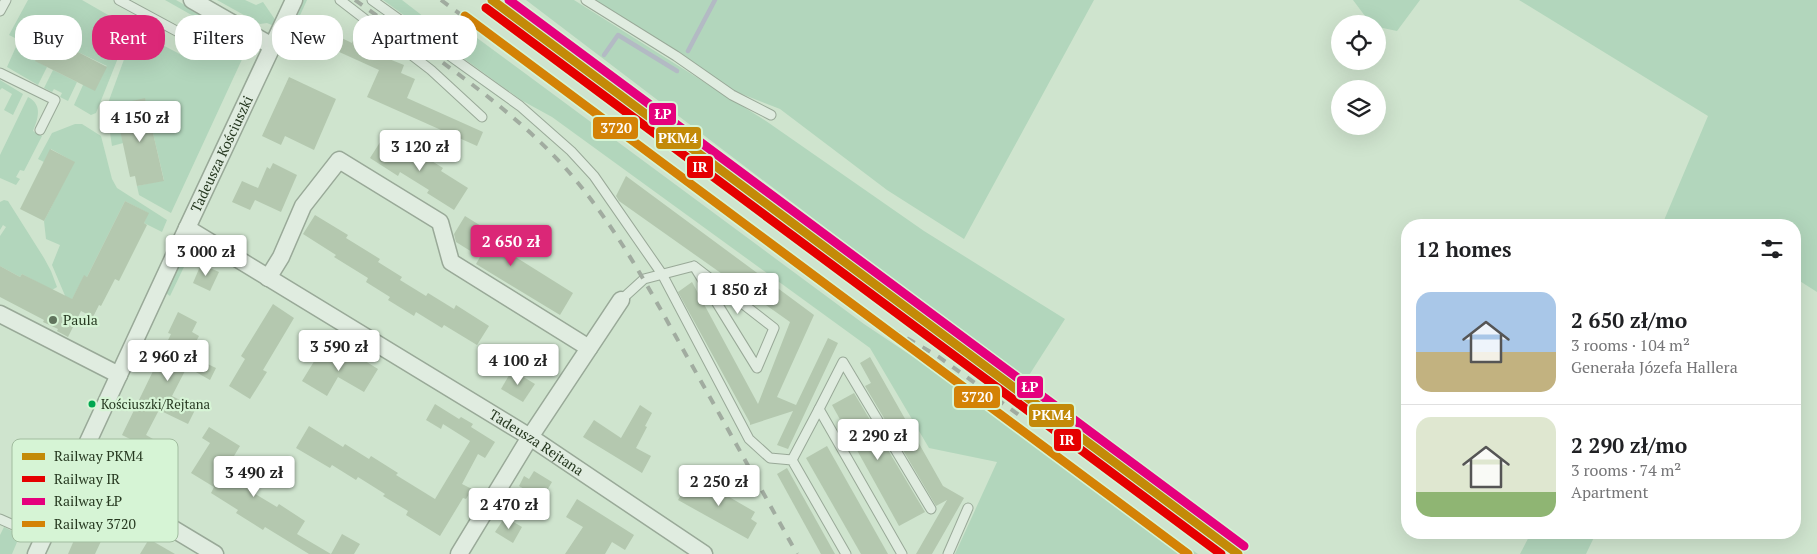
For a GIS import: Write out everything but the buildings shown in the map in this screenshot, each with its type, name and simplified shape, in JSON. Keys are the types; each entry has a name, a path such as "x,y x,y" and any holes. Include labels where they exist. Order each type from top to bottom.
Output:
{"street":[{"path":"192,0 272,46"},
{"name":"Tadeusza Kościuszki","path":"287,15 294,0"},
{"name":"Tadeusza Kościuszki","path":"89,439 272,46"},
{"path":"268,278 281,257 303,206 339,160 440,222 451,262 589,348"},
{"name":"Tadeusza Rejtana","path":"187,228 530,437 704,554"},
{"path":"459,554 530,437 622,300"},
{"path":"0,314 119,375"},
{"path":"178,532 215,554"},
{"name":"Tadeusza Kościuszki","path":"36,554 41,542"}],"lane":[{"path":"0,11 6,0"},
{"path":"340,0 431,70 482,116"},
{"path":"372,0 520,106 571,151 594,176 662,274 749,440 770,458 792,460"},
{"path":"586,0 676,56 732,95 771,115"},
{"path":"125,1 175,29"},
{"path":"0,73 54,100 40,130"},
{"path":"622,300 644,279 694,266"},
{"path":"694,266 774,328 756,368 747,352 694,266"},
{"path":"792,460 843,362 931,509"},
{"path":"819,409 902,554"},
{"path":"792,460 846,554"},
{"path":"948,554 968,508"},
{"path":"0,519 12,524"}],"green space":[{"path":"28,0 82,0 108,15 92,15 92,59 82,54 82,15 20,15"},
{"path":"165,0 176,0 202,15 192,15"},
{"path":"217,0 245,0 256,5 263,2 272,15 272,25 262,24 262,15 244,15"},
{"path":"303,0 307,0 300,15 296,15"},
{"path":"383,0 402,0 421,15 404,15"},
{"path":"526,0 574,0 766,121 924,231 1065,319 1026,380"},
{"path":"594,0 1094,0 964,239 887,190 780,109 734,91"},
{"path":"1353,0 1420,0 1397,31 1386,29 1386,15 1364,15"},
{"path":"1519,0 1817,0 1817,292 1801,282 1801,219 1665,219 1708,116"},
{"path":"15,24 15,38 9,35"},
{"path":"477,38 864,324 1015,425 1198,554 955,554 997,462 929,448 870,348 552,117 521,100 466,60 477,60"},
{"path":"165,46 175,52 175,60 242,60 171,213 139,195 137,186 164,180 145,99 119,104 121,115 106,118 104,114 124,60 165,60"},
{"path":"15,49 15,60 35,60 47,67 38,85 7,67"},
{"path":"95,60 117,60 96,113 91,115 74,105 83,85 107,66"},
{"path":"53,70 77,82 68,101 60,97 62,93 54,89 52,92 44,88"},
{"path":"0,80 23,94 13,115 4,110 12,94 2,88 0,90"},
{"path":"28,97 36,104 38,112 33,131 42,136 24,171 20,170 16,177 20,179 16,185 0,178 0,155"},
{"path":"123,122 127,142 112,146 109,126"},
{"path":"75,124 82,124 101,136 112,179 117,188 167,220 162,232 144,223 148,213 125,201 87,277 84,276 69,305 52,265 60,245 46,239 44,221 74,162 51,149 44,162 38,159 52,133"},
{"path":"8,201 51,271 57,287 52,290 22,274 20,277 0,266 0,236 6,227 3,225 0,230 0,202"},
{"path":"195,244 170,296 166,293 187,249"},
{"path":"4,527 12,531 12,542 17,542 12,554 0,554 0,535"},
{"path":"1528,539 1593,539 1586,554 1520,554"}],"waterway":[{"path":"688,51 715,0"},
{"path":"604,55 618,35 677,71"}],"railway":[{"path":"355,0 498,105 551,152 574,178 606,220 647,285 797,554"},
{"path":"441,0 857,309 939,357 1023,418"}],"rail line":[{"name":"PKM4","path":"492,0 1238,554"},
{"name":"ŁP","path":"509,0 1244,546"},
{"name":"IR","path":"486,8 1221,554"},
{"name":"3720","path":"477,25 1188,554"}],"place":[{"name":"Paula","path":"53,320"},
{"name":"Kościuszki/Rejtana","path":"92,404"}]}
